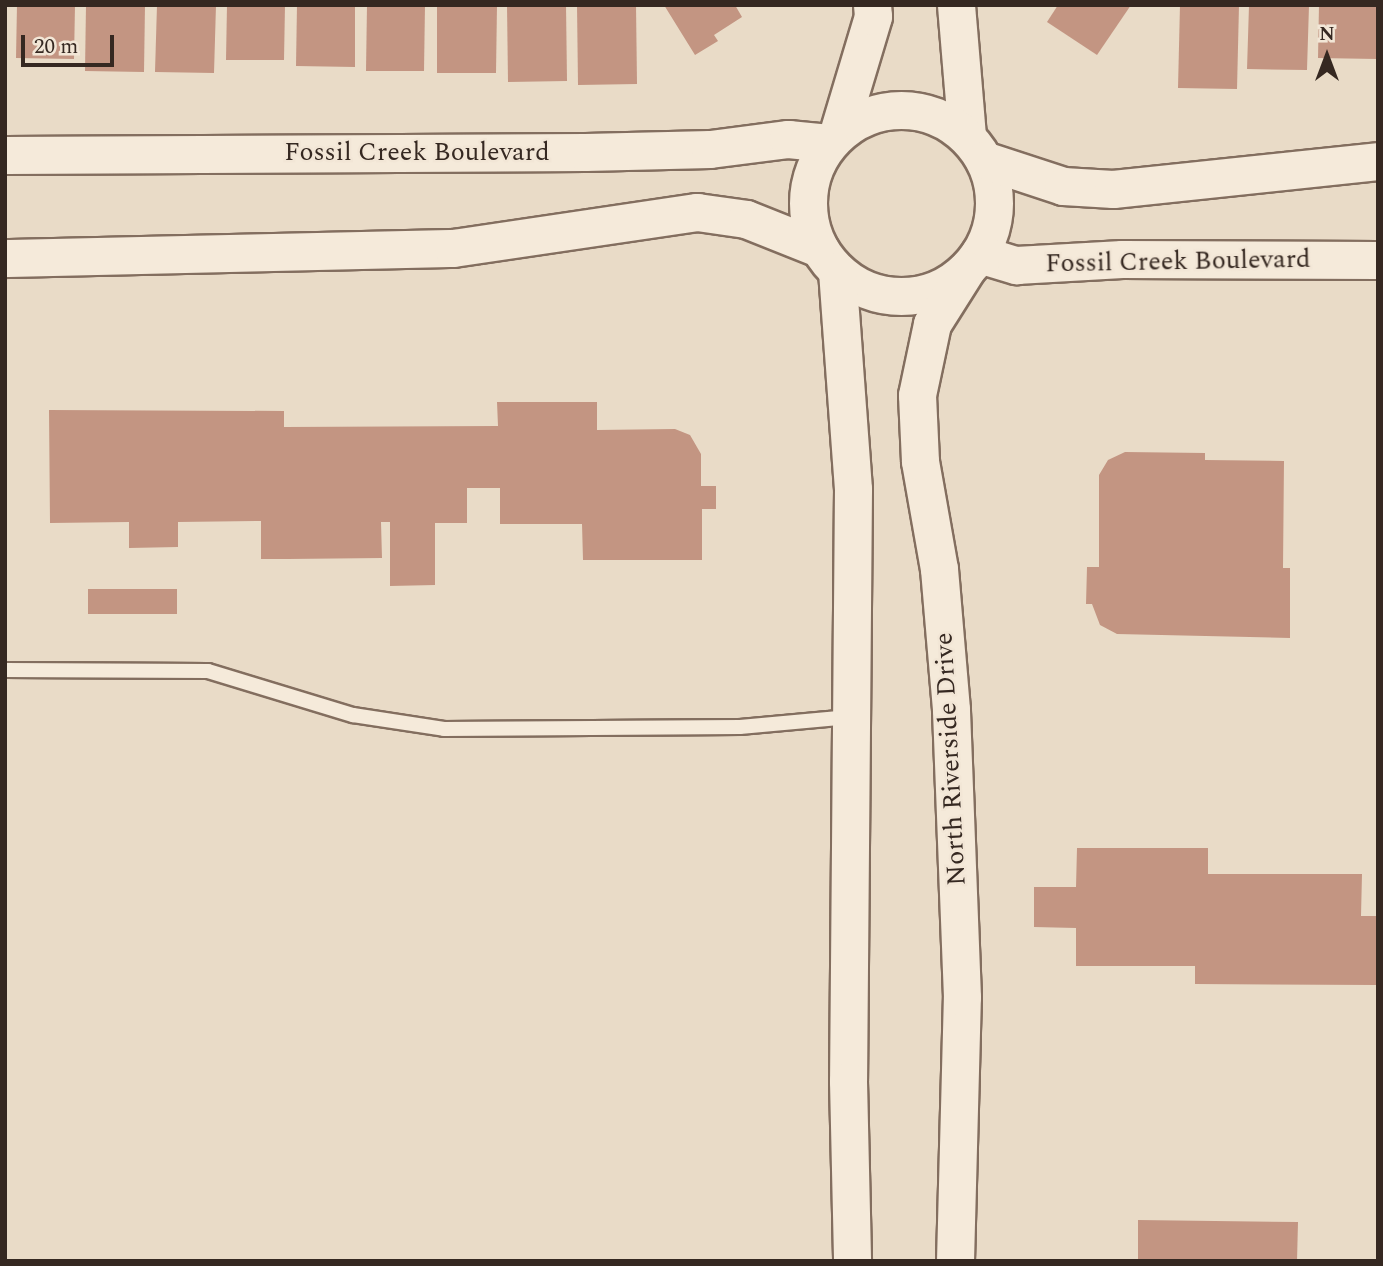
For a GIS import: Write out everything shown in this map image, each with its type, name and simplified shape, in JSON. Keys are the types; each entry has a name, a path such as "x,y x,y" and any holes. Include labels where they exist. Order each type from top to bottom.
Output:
{"main road":[{"path":"852,1261 853,489 828,260 807,205 809,183 833,138 873,16 872,5"},
{"path":"5,258 453,248 697,212 746,219 828,260 860,287 888,295 925,292 973,262 990,232 995,208 975,148 956,5"},
{"path":"833,138 861,118 888,110 917,111 944,119 975,148 1063,186 1113,189 1378,161"},
{"name":"Fossil Creek Boulevard","path":"5,155 584,152 710,149 788,139 833,138"},
{"name":"Fossil Creek Boulevard","path":"973,262 1016,265 1122,259 1378,260"},
{"name":"North Riverside Drive","path":"955,1261 962,997 951,709 939,569 920,461 917,394 932,324 973,262"}],"lane":[{"path":"5,670 208,671 353,715 444,729 740,727 851,717"}],"building":[{"path":"17,5 75,5 74,59 16,58"},
{"path":"86,5 145,5 144,72 85,71"},
{"path":"157,5 216,5 214,73 155,72"},
{"path":"227,5 285,5 284,60 226,60"},
{"path":"297,5 355,5 355,67 296,66"},
{"path":"367,5 425,5 424,71 366,71"},
{"path":"437,5 497,5 496,73 437,73"},
{"path":"507,5 566,5 567,81 508,82"},
{"path":"577,5 636,5 637,84 578,85"},
{"path":"664,5 735,5 742,17 714,35 718,41 695,55"},
{"path":"1058,5 1131,5 1097,55 1047,22"},
{"path":"1180,5 1239,5 1237,89 1178,88"},
{"path":"1249,5 1309,5 1307,70 1247,69"},
{"path":"1319,5 1378,5 1377,59 1318,58"},
{"path":"497,402 597,402 597,430 675,429 690,435 701,454 701,486 716,486 716,509 702,509 702,560 583,560 582,524 500,524 500,488 467,488 467,523 435,523 435,585 390,586 390,522 381,522 382,558 288,559 261,559 261,521 178,522 178,547 129,548 129,522 50,523 49,410 284,411 284,427 498,426"},
{"path":"1125,452 1205,453 1205,460 1284,461 1283,568 1290,568 1290,638 1117,634 1100,625 1092,604 1086,604 1087,567 1099,567 1099,475 1108,460"},
{"path":"88,589 177,589 177,614 88,614"},
{"path":"1077,848 1208,848 1208,874 1362,874 1361,916 1378,916 1378,985 1195,984 1195,966 1076,966 1076,928 1034,927 1034,887 1076,887"},
{"path":"1138,1220 1298,1222 1297,1261 1138,1261"}]}
